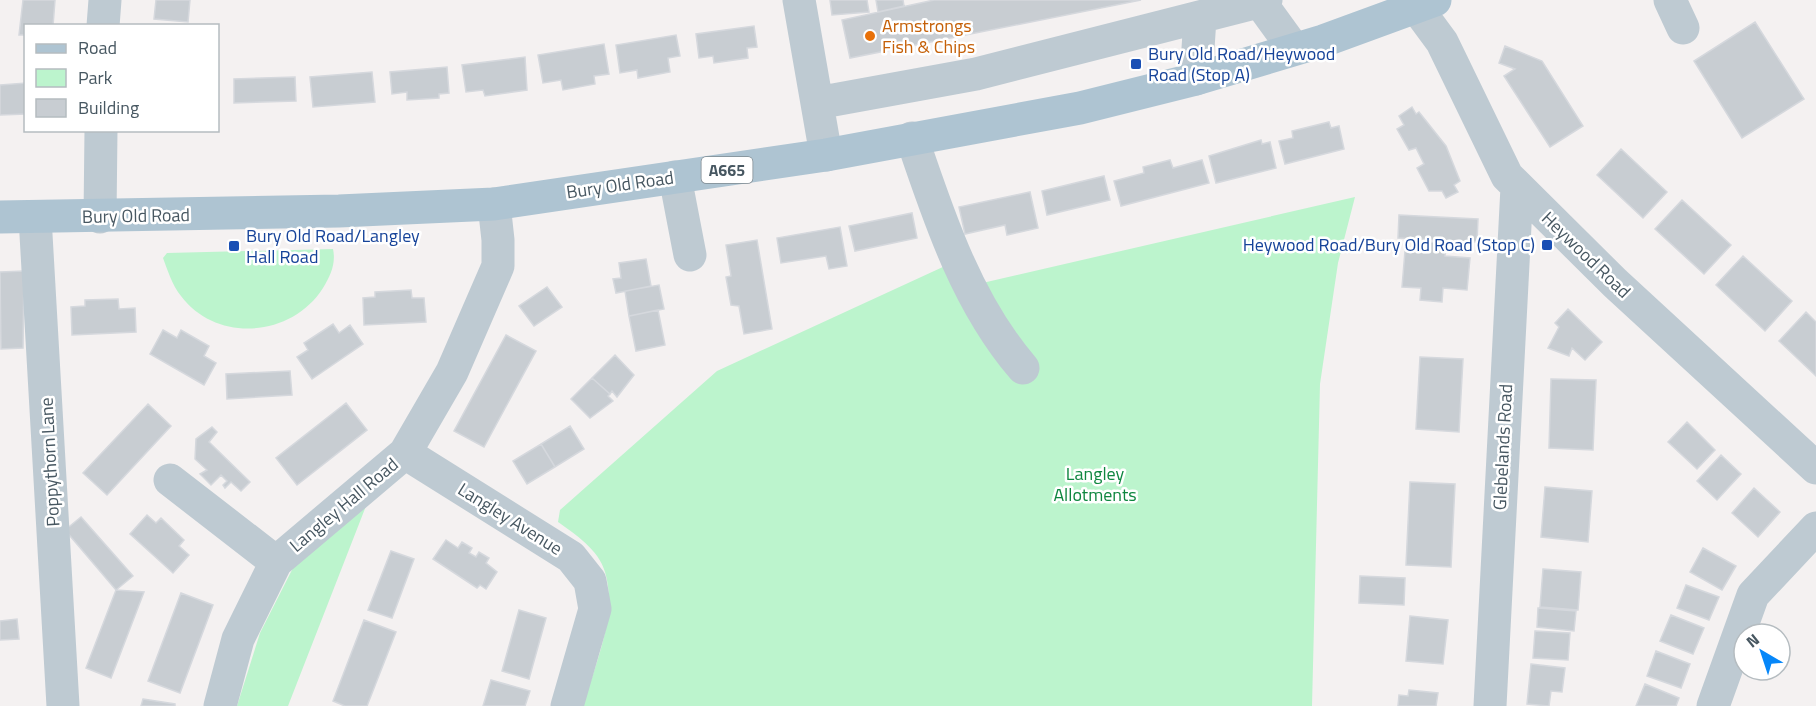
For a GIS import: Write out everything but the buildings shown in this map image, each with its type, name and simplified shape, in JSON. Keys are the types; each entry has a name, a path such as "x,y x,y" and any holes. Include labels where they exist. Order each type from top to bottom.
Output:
{"main road":[{"name":"Bury Old Road","path":"0,217 100,217 372,210 494,204 825,155 1080,108 1196,79 1294,49 1421,2"}],"street":[{"path":"103,24 105,0"},
{"path":"799,0 825,155"},
{"path":"817,103 976,74 1263,1 1294,49"},
{"name":"Heywood Road","path":"1421,2 1507,176 1615,283 1816,468"},
{"path":"1196,79 1200,18"},
{"path":"100,217 101,132"},
{"path":"912,138 951,246 999,340 1023,368"},
{"path":"675,177 690,255"},
{"name":"Glebelands Road","path":"1490,706 1517,187"},
{"name":"Langley Hall Road","path":"220,706 238,639 276,562 405,453 452,372 498,266 494,204"},
{"name":"Poppythorn Lane","path":"35,217 63,706"},
{"name":"Langley Avenue","path":"405,453 571,557 590,581 595,609 567,706"},
{"path":"170,480 276,562"},
{"path":"1713,706 1753,595 1816,528"}],"green space":[{"name":"Langley Allotments","path":"1355,197 1338,263 1320,384 1312,706 583,706 607,622 608,588 605,572 598,557 586,543 558,522 560,510 717,371 945,266 978,284"},
{"path":"333,249 334,259 330,274 323,288 309,304 293,317 274,325 254,328 234,327 214,322 196,311 178,292 163,258 167,253"},
{"path":"366,506 288,706 237,706 260,633 295,564"}],"place":[{"name":"Armstrongs Fish & Chips","path":"870,36"},
{"name":"Bury Old Road/Heywood Road (Stop A)","path":"1136,64"},
{"name":"Heywood Road/Bury Old Road (Stop C)","path":"1547,245"},
{"name":"Bury Old Road/Langley Hall Road","path":"234,246"}]}
